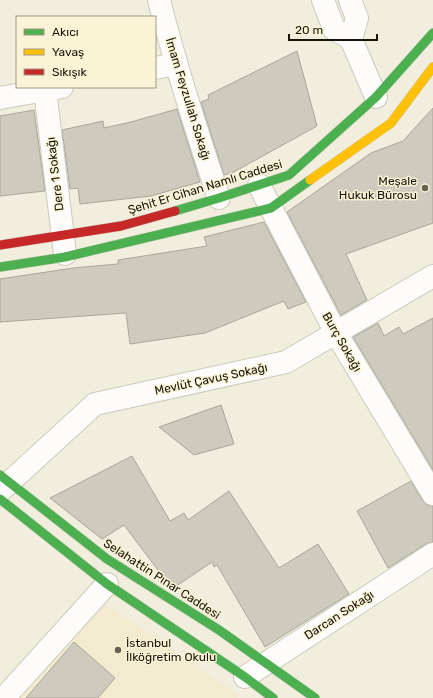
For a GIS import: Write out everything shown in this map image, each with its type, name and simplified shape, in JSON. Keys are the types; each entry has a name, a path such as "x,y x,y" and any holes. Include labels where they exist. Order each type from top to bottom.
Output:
{"street":[{"name":"İmam Feyzullah Sokağı","path":"159,0 165,66 194,125 219,198"},
{"path":"323,0 334,29 351,39 376,96"},
{"path":"350,0 357,18 351,39"},
{"name":"Şehit Er Cihan Namlı Caddesi","path":"0,267 122,226 219,198 289,175 376,96 433,33"},
{"name":"Şehit Er Cihan Namlı Caddesi","path":"0,244 64,246 271,208 391,123 433,67"},
{"path":"0,98 54,89"},
{"name":"Dere 1 Sokağı","path":"54,89 64,246"},
{"name":"Burç Sokağı","path":"259,185 336,333 433,494"},
{"name":"Mevlüt Çavuş Sokağı","path":"8,483 95,404 286,362 433,276"},
{"name":"Selahattin Pınar Caddesi","path":"8,483 59,533 107,584 274,698"},
{"name":"Selahattin Pınar Caddesi","path":"8,483 59,533 107,559 219,630 315,698"},
{"name":"Darcan Sokağı","path":"245,677 433,554"},
{"path":"4,698 107,584"}],"shaded area":[{"name":"İstanbul İlköğretim Okulu","path":"105,604 240,695 238,698 19,698"}],"building":[{"path":"297,51 317,126 232,173 224,175 201,102 209,99 208,95"},
{"path":"433,108 433,223 346,254 367,300 341,315 287,212 371,153 403,141"},
{"path":"177,109 200,182 151,196 80,204 78,188 70,189 62,130 103,121 104,128"},
{"path":"34,110 45,191 0,196 0,116"},
{"path":"264,222 306,302 288,309 284,301 205,333 130,344 126,313 0,322 0,279 73,268 118,264 118,260 207,246 204,237"},
{"path":"433,318 433,470 353,337 378,323 384,336 399,327 403,334"},
{"path":"221,405 234,444 194,455 159,427"},
{"path":"132,456 170,521 184,513 188,520 229,491 279,568 318,544 349,594 265,647 217,565 214,567 212,562 175,587 167,582 124,525 102,539 50,498"},
{"path":"411,481 423,501 427,505 433,506 433,542 426,544 388,568 357,511"},
{"path":"74,642 115,678 98,698 26,698"}],"traffic: fast":[{"path":"175,211 289,175 376,97 433,33"},
{"path":"0,267 65,257 271,208 310,180"},
{"path":"0,475 107,559 219,630 315,698"},
{"path":"0,499 107,584 245,677 273,698"}],"traffic: slow":[{"path":"310,180 391,123 433,67"}],"traffic: jam":[{"path":"0,245 121,226 175,211"}],"place":[{"name":"Meşale Hukuk Bürosu","path":"425,188"},
{"name":"İstanbul İlköğretim Okulu","path":"118,650"}]}
